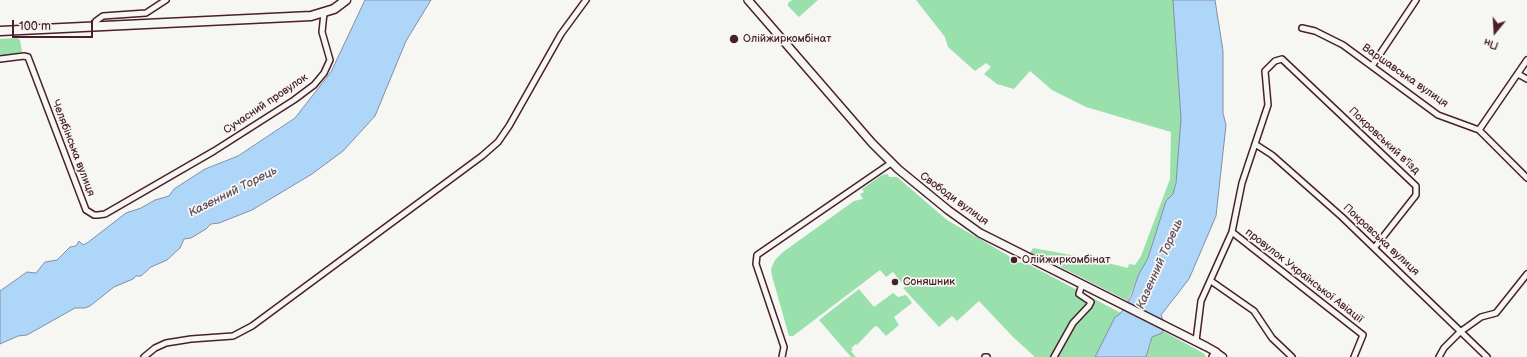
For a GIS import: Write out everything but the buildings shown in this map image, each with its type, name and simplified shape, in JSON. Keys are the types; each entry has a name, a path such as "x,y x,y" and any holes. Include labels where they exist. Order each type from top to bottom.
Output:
{"main road":[{"path":"0,31 310,16 334,9 346,0"},
{"name":"Свободи вулиця","path":"748,0 891,163 948,210 980,233 1196,341 1214,355"}],"street":[{"path":"94,26 96,20 103,16 146,13 166,0"},
{"path":"144,357 154,348 166,343 191,339 233,336 252,326 482,156 498,142 509,126 570,19 586,0"},
{"path":"1372,66 1416,0"},
{"name":"Сучасний провулок","path":"161,181 214,151 285,106 320,79 330,60 322,32 324,13"},
{"name":"Варшавська вулиця","path":"1302,28 1328,36 1372,66 1438,115 1479,130 1527,178"},
{"name":"Челябінська вулиця","path":"0,59 24,56 28,57 88,212 94,216 105,214 161,181"},
{"name":"Покровський в'їзд","path":"1255,144 1268,105 1265,71 1272,63 1282,59 1416,186 1416,195 1375,248"},
{"path":"1479,130 1527,60"},
{"path":"1518,74 1527,79"},
{"path":"1196,341 1201,301 1232,232 1242,183 1255,144"},
{"name":"Покровська вулиця","path":"1255,144 1272,155 1375,248 1487,357"},
{"path":"782,357 784,347 756,264 757,255 891,163"},
{"name":"провулок Української Авіації","path":"1232,232 1363,335 1354,357"},
{"path":"1439,357 1444,348 1460,332 1481,317 1496,313 1527,274"},
{"path":"1211,281 1254,311 1272,338 1292,357"},
{"path":"1054,357 1073,323 1090,304 1089,300 1079,294 1082,284"},
{"name":"Свободи вулиця","path":"1214,355 1223,357"}],"green space":[{"path":"792,0 818,0 799,17 788,6 788,3"},
{"path":"916,0 1173,0 1181,119 1178,171 1173,194 1166,201 1148,258 1138,276 1128,301 1055,264 1055,261 1050,259 1049,261 1030,253 1033,248 1087,258 1128,268 1129,264 1135,265 1141,256 1170,179 1171,132 1086,107 1052,90 1030,71 1014,89 997,84 984,74 991,67 986,63 975,71 948,47 945,37"},
{"path":"17,38 20,40 22,52 0,56 0,39"},
{"path":"888,174 889,177 897,177 947,220 1009,256 1011,260 1016,263 1024,262 1121,313 1115,317 1095,357 1035,357 1013,337 979,301 957,321 952,316 939,327 903,288 905,287 893,272 886,277 880,270 793,336 789,336 772,276 771,269 775,260 783,252 854,201 863,199 860,194 864,192 862,189 882,175"},
{"path":"859,289 874,307 893,293 898,297 906,295 912,303 894,317 899,325 886,336 877,326 874,327 857,345 856,344 851,348 853,349 851,351 856,357 851,357 819,320"},
{"path":"1163,331 1203,353 1206,357 1146,357 1151,343 1150,339"}],"water":[{"name":"Казенний Торець","path":"365,0 431,0 406,41 375,116 343,151 312,174 252,210 219,223 211,224 206,229 191,238 184,239 180,248 167,260 151,267 141,276 136,276 133,279 114,287 90,306 85,308 75,308 27,335 18,336 0,344 0,291 27,272 36,273 45,262 57,260 70,247 76,246 79,241 83,245 87,243 126,213 141,208 155,200 169,196 174,189 205,169 238,156 295,118 331,72"},
{"name":"Казенний Торець","path":"1173,0 1215,0 1223,51 1223,113 1226,125 1216,216 1189,279 1161,315 1165,325 1162,333 1152,337 1146,357 1095,357 1115,317 1120,314 1131,297 1138,276 1148,258 1166,201 1173,194 1176,183 1181,119"}],"place":[{"name":"Олійжиркомбiнат","path":"734,39"},
{"name":"Олійжиркомбінат","path":"1014,260"},
{"name":"Соняшник","path":"895,282"}]}
